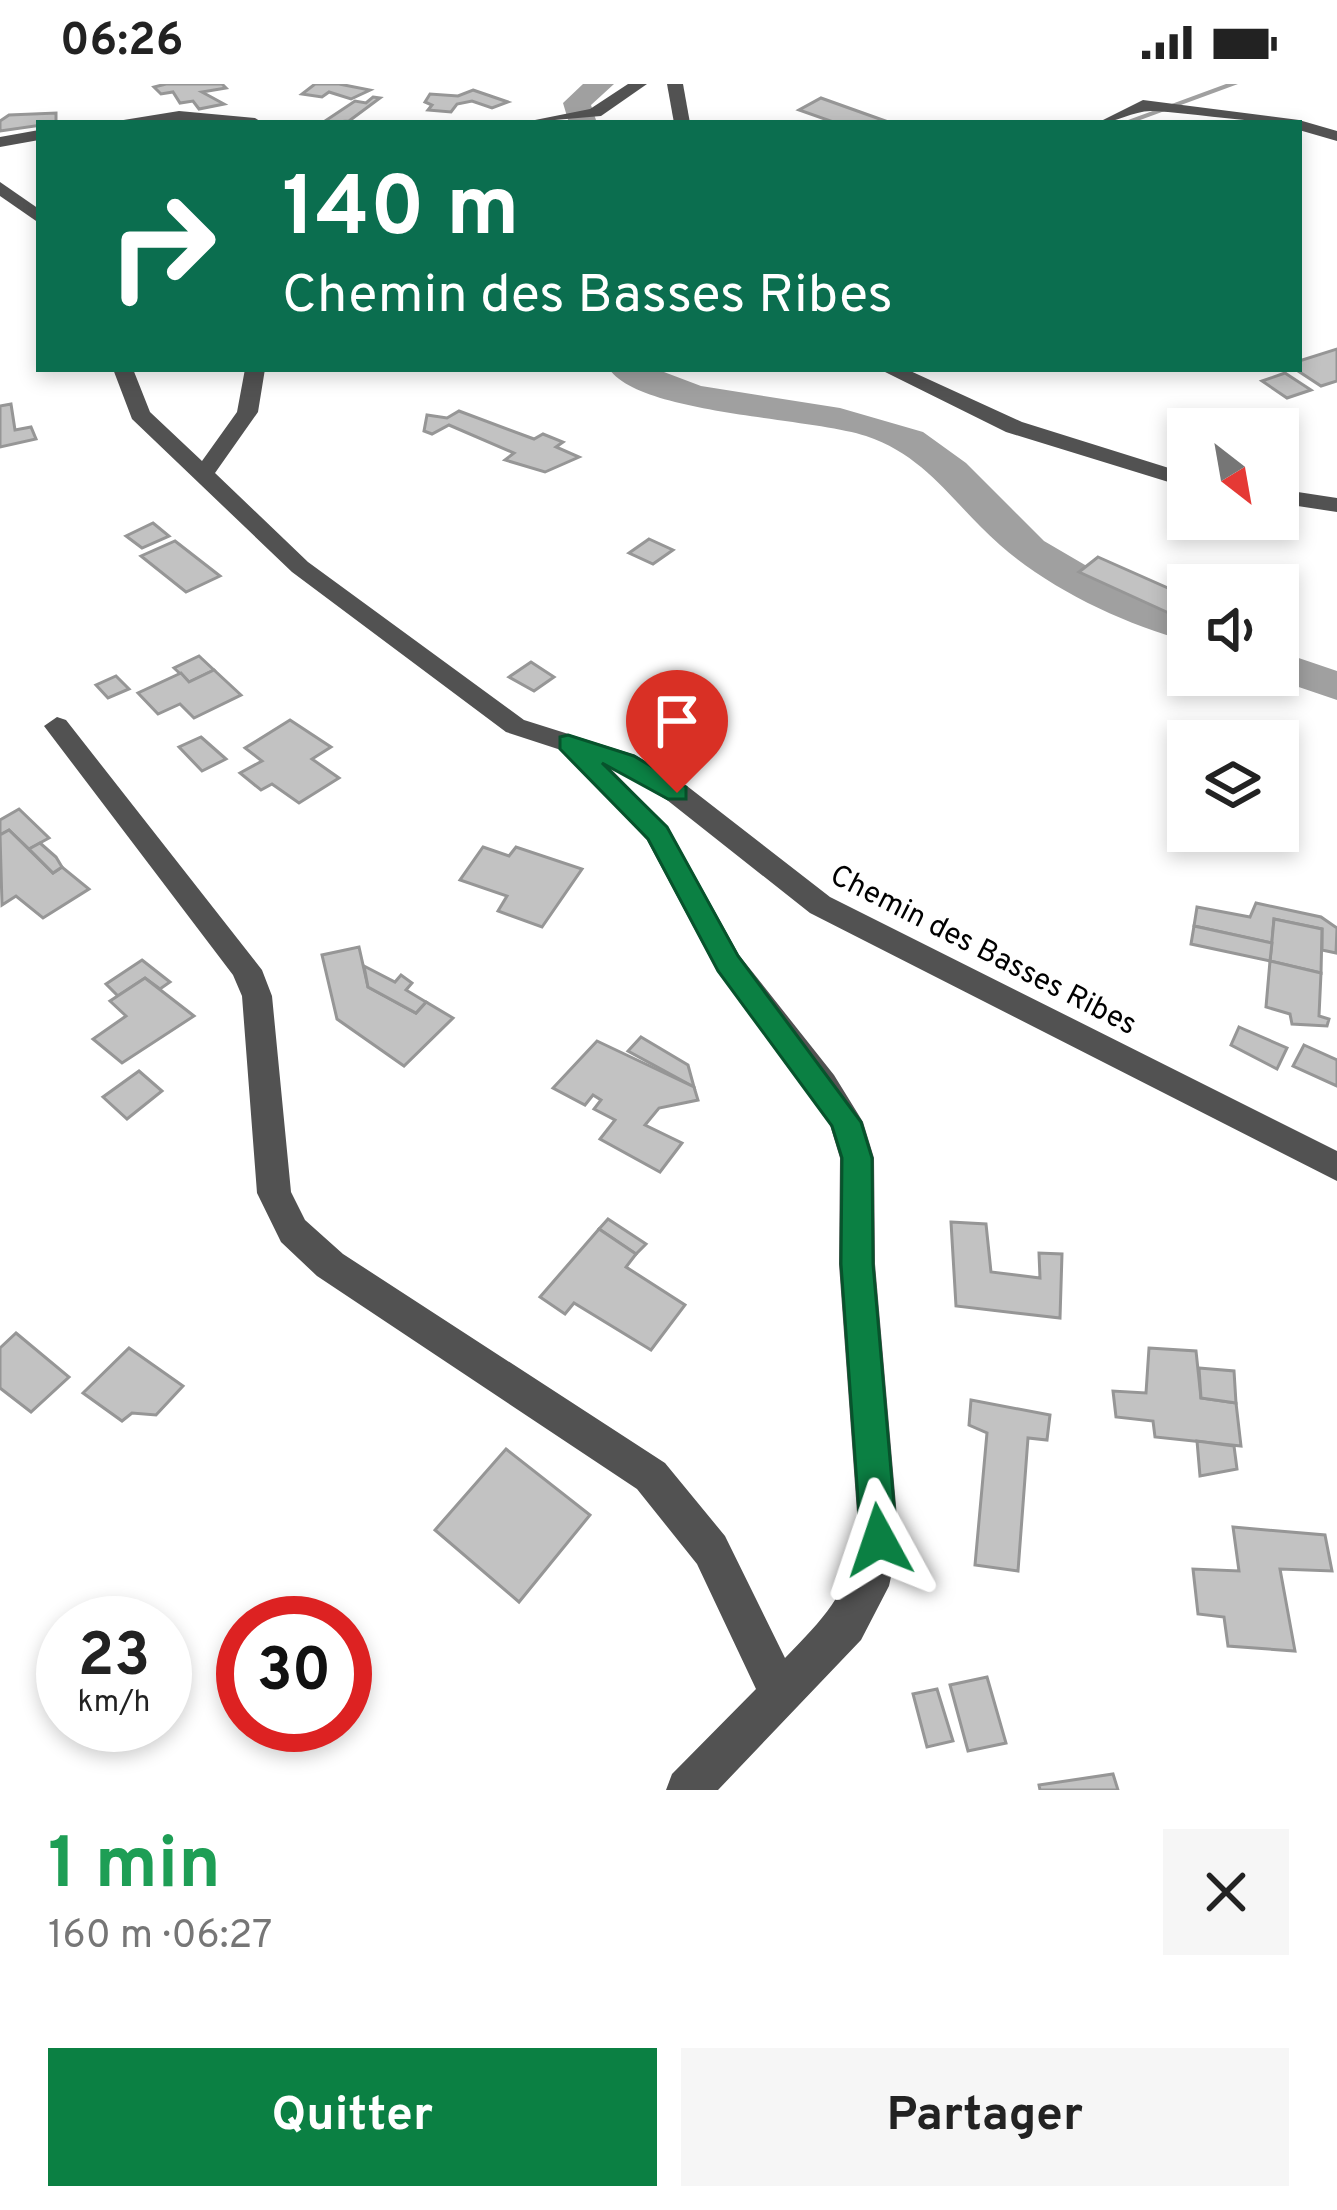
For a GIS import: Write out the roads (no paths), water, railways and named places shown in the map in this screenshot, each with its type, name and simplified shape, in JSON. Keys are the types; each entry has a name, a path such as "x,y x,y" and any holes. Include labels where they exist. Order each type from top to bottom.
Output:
{"street":[{"path":"545,120 614,105 639,84"},
{"path":"675,84 681,120"},
{"path":"1111,120 1143,105 1260,120"},
{"path":"141,120 179,116 222,120"},
{"path":"1302,126 1337,136"},
{"path":"0,142 36,136"},
{"path":"0,187 36,216"},
{"name":"Chemin des Basses Ribes","path":"124,372 140,413 300,567 450,684 515,726 626,761 677,793 820,905 1337,1167"},
{"path":"204,471 235,440 256,383 255,372"},
{"path":"895,372 1014,427 1167,474"},
{"path":"1299,500 1337,506"},
{"path":"56,726 247,970 256,995 274,1193 293,1231 330,1264 651,1475 689,1510 733,1588 779,1694"},
{"path":"568,743 658,834 728,963 823,1084 846,1122 857,1158 857,1264 879,1540 869,1586 846,1625 688,1790"}],"waterway":[{"path":"582,120 577,103 600,84"},
{"path":"1132,120 1234,84"},
{"path":"634,372 695,395 840,418 910,440 940,459 1010,533 1051,564 1167,619"},
{"path":"1299,672 1337,686"}]}
